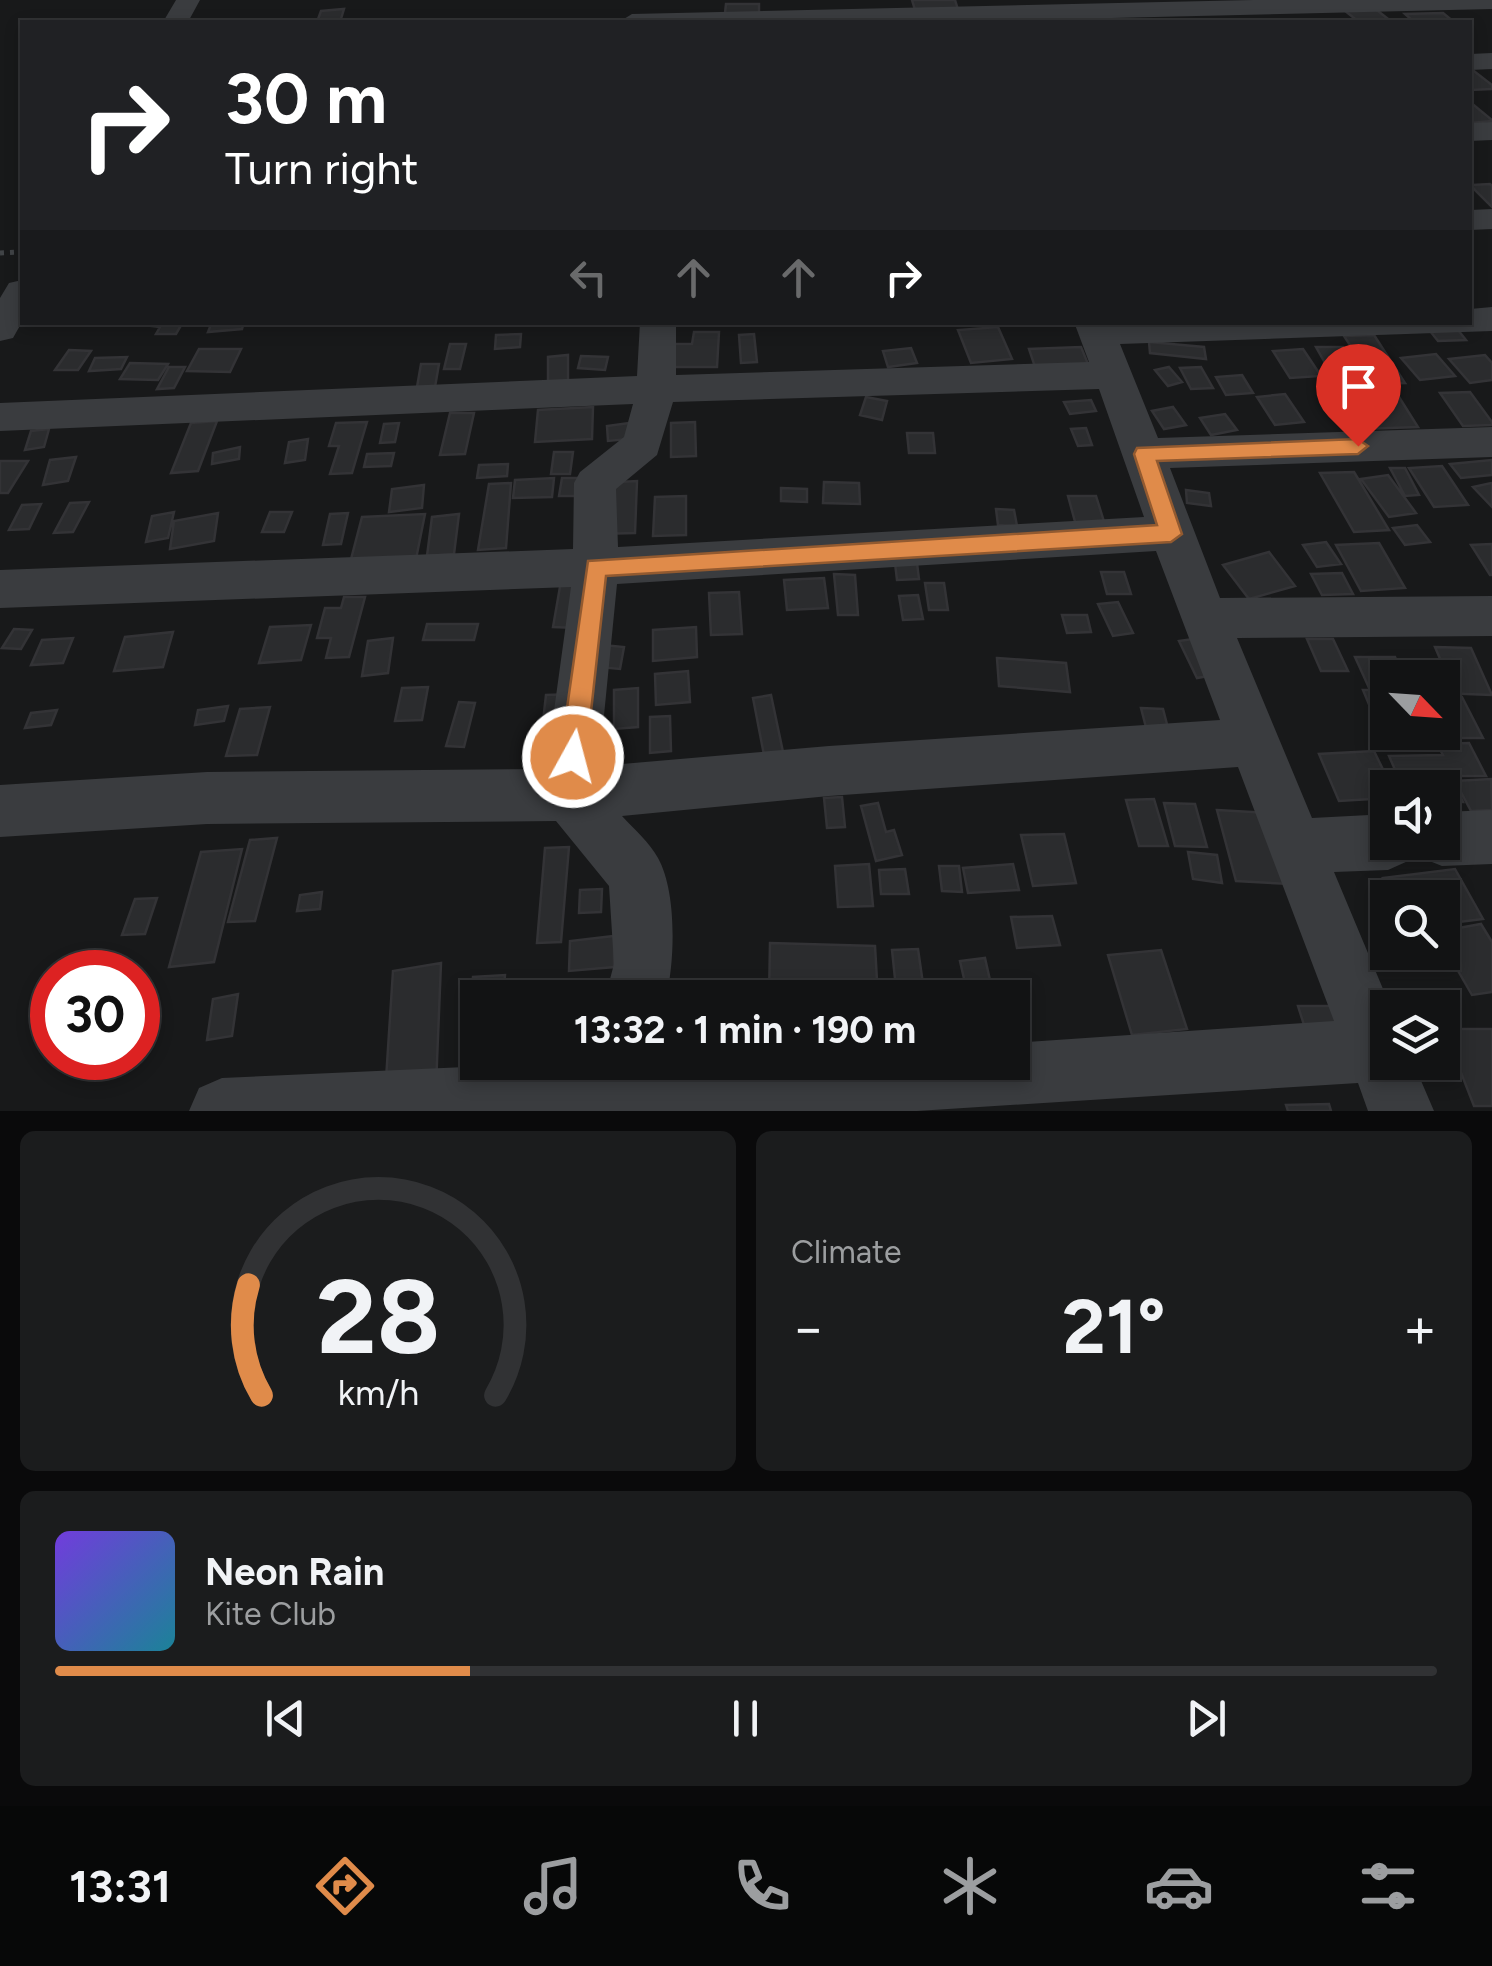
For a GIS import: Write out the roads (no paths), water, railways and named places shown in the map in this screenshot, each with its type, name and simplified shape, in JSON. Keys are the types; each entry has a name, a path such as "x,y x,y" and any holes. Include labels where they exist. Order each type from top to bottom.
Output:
{"street":[{"path":"732,20 1492,2"},
{"path":"0,329 20,294"},
{"path":"640,980 644,964 637,875 569,795 596,567 595,484 644,444 656,389 658,325"},
{"path":"0,418 656,389 1098,344 1397,325"},
{"path":"1098,344 1370,1034"},
{"path":"1144,454 1492,442"},
{"path":"0,588 596,567 1171,534"},
{"path":"1206,618 1492,616"},
{"path":"0,811 207,798 569,795 828,771 1255,742"},
{"path":"1460,838 1492,837"},
{"path":"1298,846 1370,843"},
{"path":"222,1111 613,1089 1004,1075 1370,1050"},
{"path":"1388,1080 1401,1111"}]}
